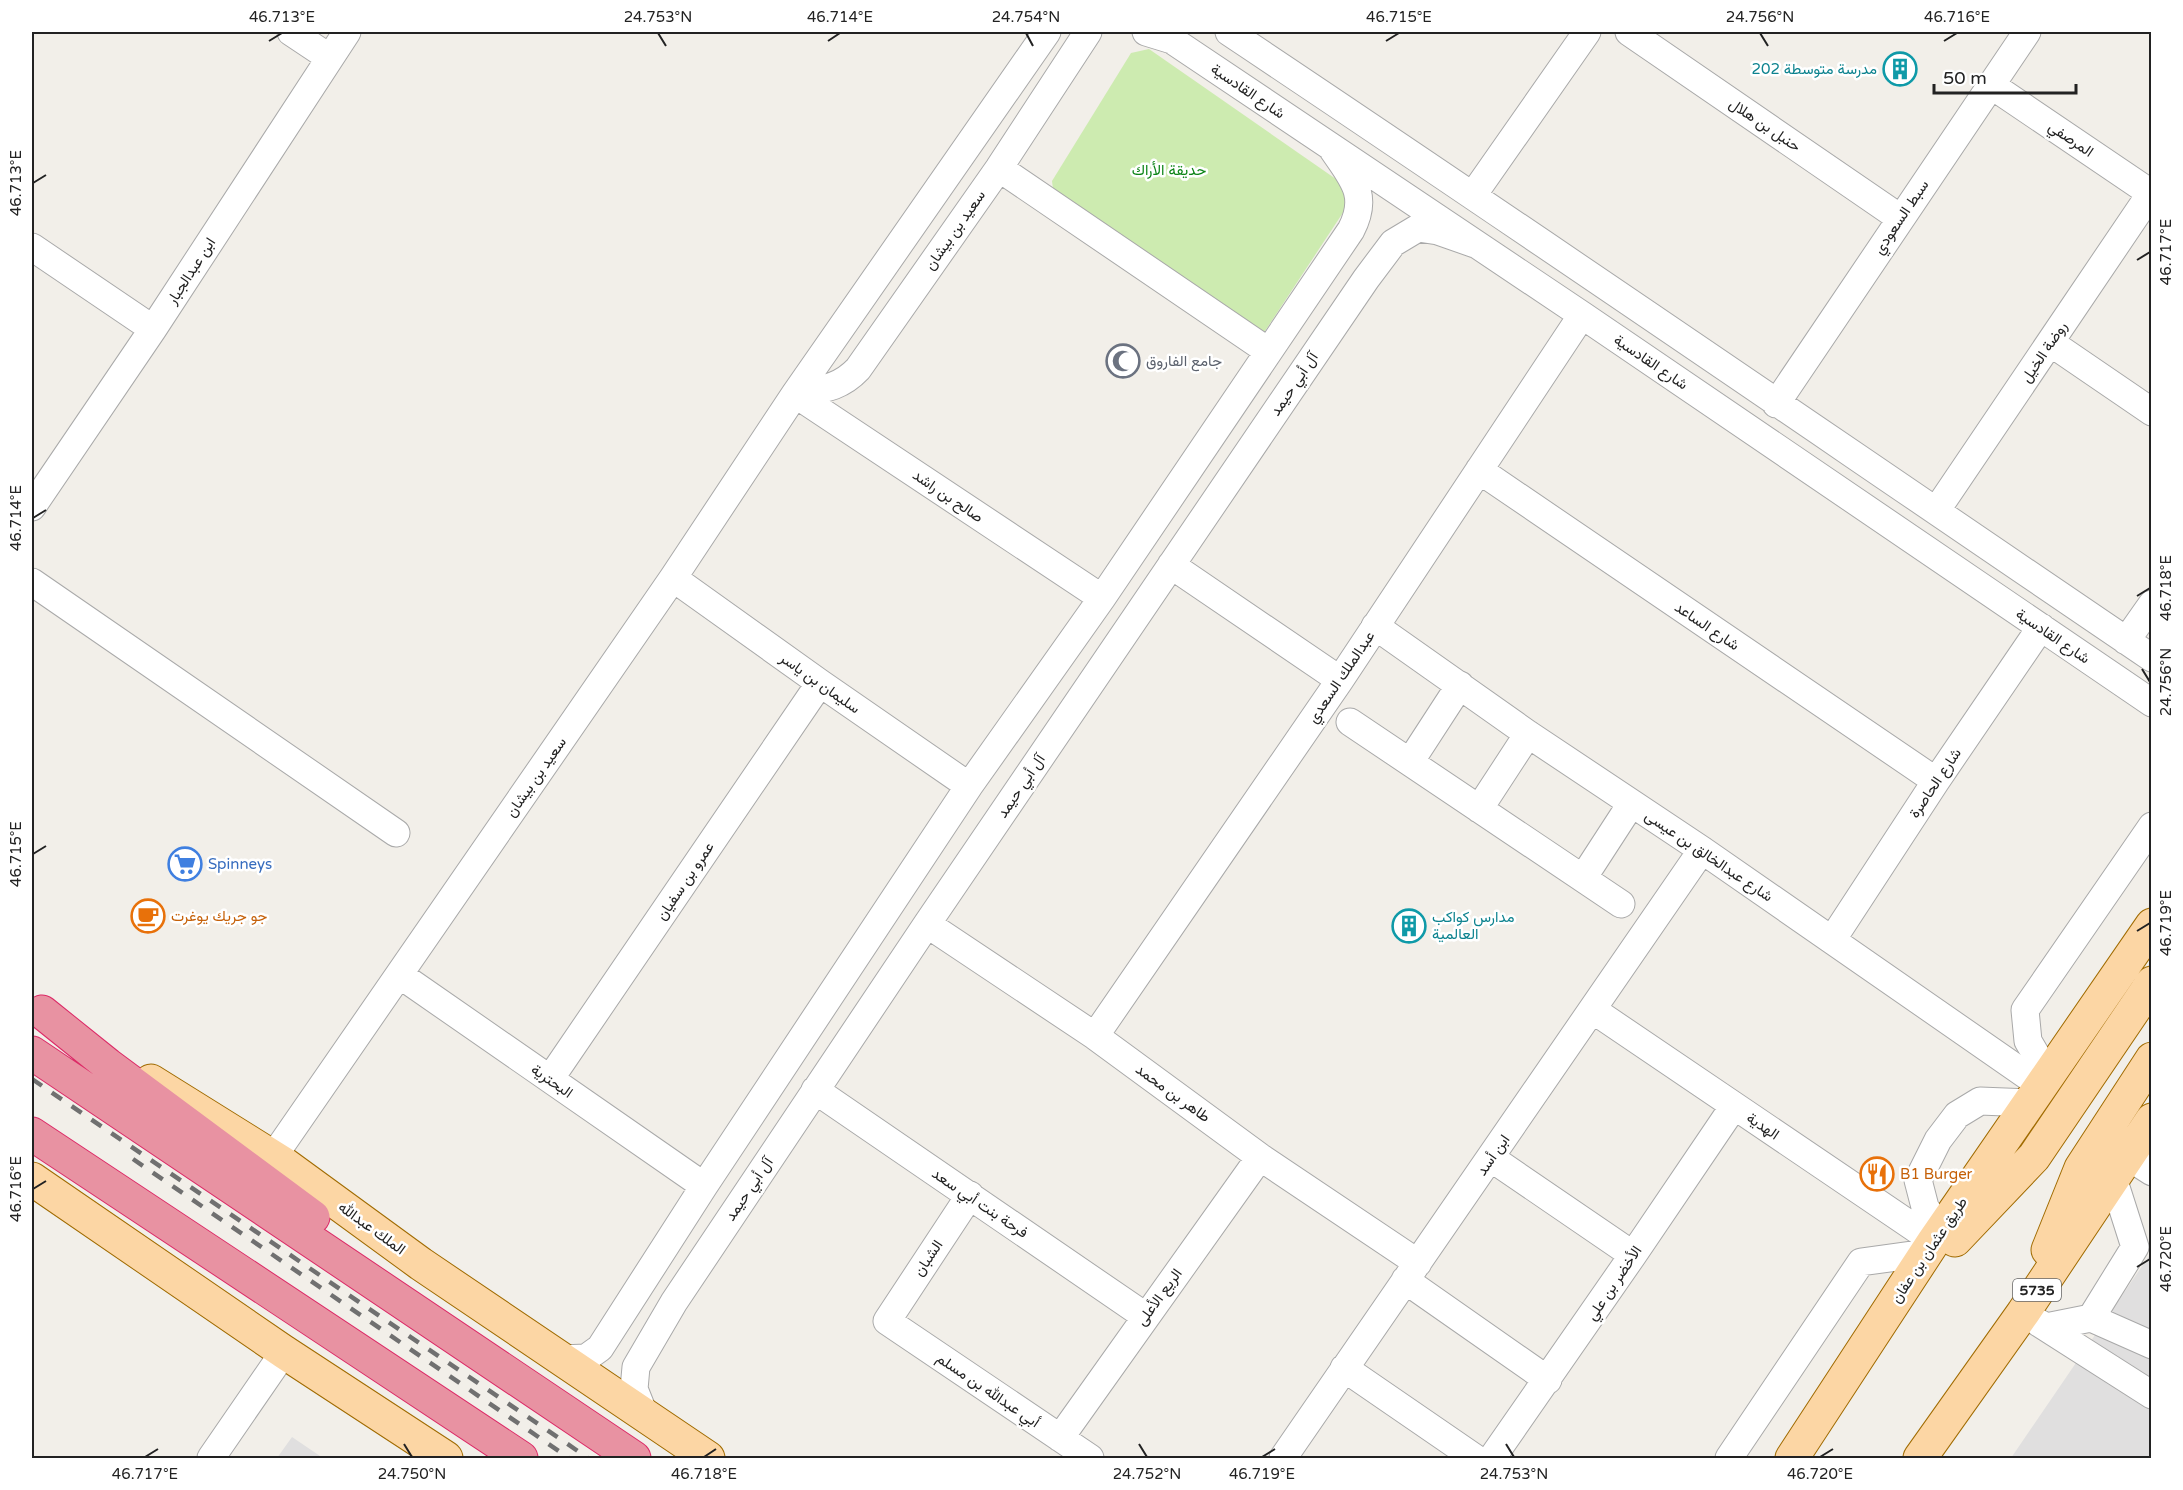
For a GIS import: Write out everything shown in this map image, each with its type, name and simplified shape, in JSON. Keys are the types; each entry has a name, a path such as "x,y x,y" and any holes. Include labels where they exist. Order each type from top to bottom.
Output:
{"highway":[{"path":"37,1009 108,1065 319,1221 384,1274 434,1323"},
{"path":"32,1053 634,1458"},
{"path":"32,1134 521,1458"}],"main road":[{"name":"طريق عثمان بن عفان","path":"1792,1458 1886,1313 2151,925"},
{"path":"1886,1313 2034,1157 2151,983"},
{"name":"الملك عبدالله","path":"37,1009 273,1157 421,1264 708,1458"},
{"path":"2034,1320 2081,1168 2151,1059"},
{"name":"5735","path":"1920,1458 2034,1320 2140,1148"},
{"path":"32,1179 284,1352 446,1458"}],"street":[{"path":"291,32 330,58"},
{"name":"ابن عبدالجبار","path":"32,507 153,329 347,32"},
{"name":"سعيد بن بيشان","path":"273,1157 673,578 795,394 1047,32"},
{"path":"1082,41 1106,32"},
{"name":"شارع القادسية","path":"1146,32 1172,40 1582,315 2151,702"},
{"path":"1229,32 1473,195 2151,658"},
{"path":"1473,195 1587,32"},
{"name":"حنبل بن هلال","path":"1629,32 1900,218"},
{"name":"سبط السعودي","path":"1776,404 2027,32"},
{"name":"سعيد بن بيشان","path":"795,394 847,381 858,369 999,168 1082,41"},
{"name":"المرصفي","path":"1991,85 2151,193"},
{"path":"561,1359 586,1358 600,1348 704,1186 969,786 1101,598 1357,220 1361,201 1359,190 1331,147"},
{"path":"999,168 1268,351"},
{"name":"روضة الخيل","path":"1936,511 2151,193"},
{"name":"آل أبي حيمد","path":"644,1414 634,1389 636,1367 674,1302 927,924 1393,243 1418,228 1438,231 1475,244"},
{"path":"32,247 153,329"},
{"name":"عبدالملك السعدي","path":"1095,1036 1340,680 1582,315"},
{"path":"2051,343 2151,412"},
{"name":"صالح بن راشد","path":"795,394 1101,598"},
{"name":"شارع الساعد","path":"1479,470 1936,782"},
{"path":"1171,565 1340,680"},
{"name":"سليمان بن ياسر","path":"673,578 969,786"},
{"path":"32,582 396,833"},
{"path":"2126,641 2151,604"},
{"name":"شارع عبدالخالق بن عيسى","path":"1376,626 1528,734 1832,940 2040,1088"},
{"name":"شارع الحاصرة","path":"1832,940 2041,627"},
{"name":"عمرو بن سفيان","path":"550,1080 820,683"},
{"path":"1410,762 1460,686"},
{"path":"1350,722 1621,904"},
{"path":"1479,809 1528,734"},
{"path":"1583,878 1632,804"},
{"path":"1729,1458 1861,1262 1934,1242 1918,1180 1938,1140 1957,1115 1980,1101 2040,1088 2028,1041 2025,1010 2151,826"},
{"name":"ابن أسد","path":"1283,1458 1702,850"},
{"name":"طاهر بن محمد","path":"927,924 1095,1036 1260,1157 1412,1271 1548,1380"},
{"name":"البحترية","path":"400,975 704,1186"},
{"name":"الهدية","path":"1593,1010 1934,1242"},
{"name":"فرحة بنت أبي سعد","path":"815,1090 1145,1316"},
{"name":"الأخضر بن علي","path":"1492,1458 1548,1380 1734,1106"},
{"path":"2091,1318 2143,1254 2140,1148"},
{"name":"الريع الأعلى","path":"1060,1438 1260,1157"},
{"path":"1491,1158 1633,1255"},
{"name":"الشبان","path":"887,1321 970,1195"},
{"path":"629,1304 631,1311 640,1322 660,1326"},
{"path":"2034,1320 2091,1318 2151,1345"},
{"path":"2034,1320 2151,1395"},
{"name":"أبي عبدالله بن مسلم","path":"887,1321 1090,1458"},
{"path":"211,1458 284,1352"},
{"path":"1344,1368 1475,1458"}],"shaded area":[{"path":"2151,1253 2151,1458 2011,1458"},
{"path":"292,1437 323,1458 277,1458"}],"green space":[{"name":"حديقة الأراك","path":"1149,49 1346,186 1350,202 1265,331 1248,333 1054,197 1052,181 1131,53"}],"railway":[{"path":"32,1079 588,1458"},
{"path":"133,1159 569,1458"}],"place":[{"name":"مدرسة متوسطة 202","path":"1900,69"},
{"name":"جامع الفاروق","path":"1123,361"},
{"name":"Spinneys","path":"185,864"},
{"name":"جو جريك يوغرت","path":"148,916"},
{"name":"مدارس كواكب العالمية","path":"1409,926"},
{"name":"B1 Burger","path":"1877,1174"}]}
